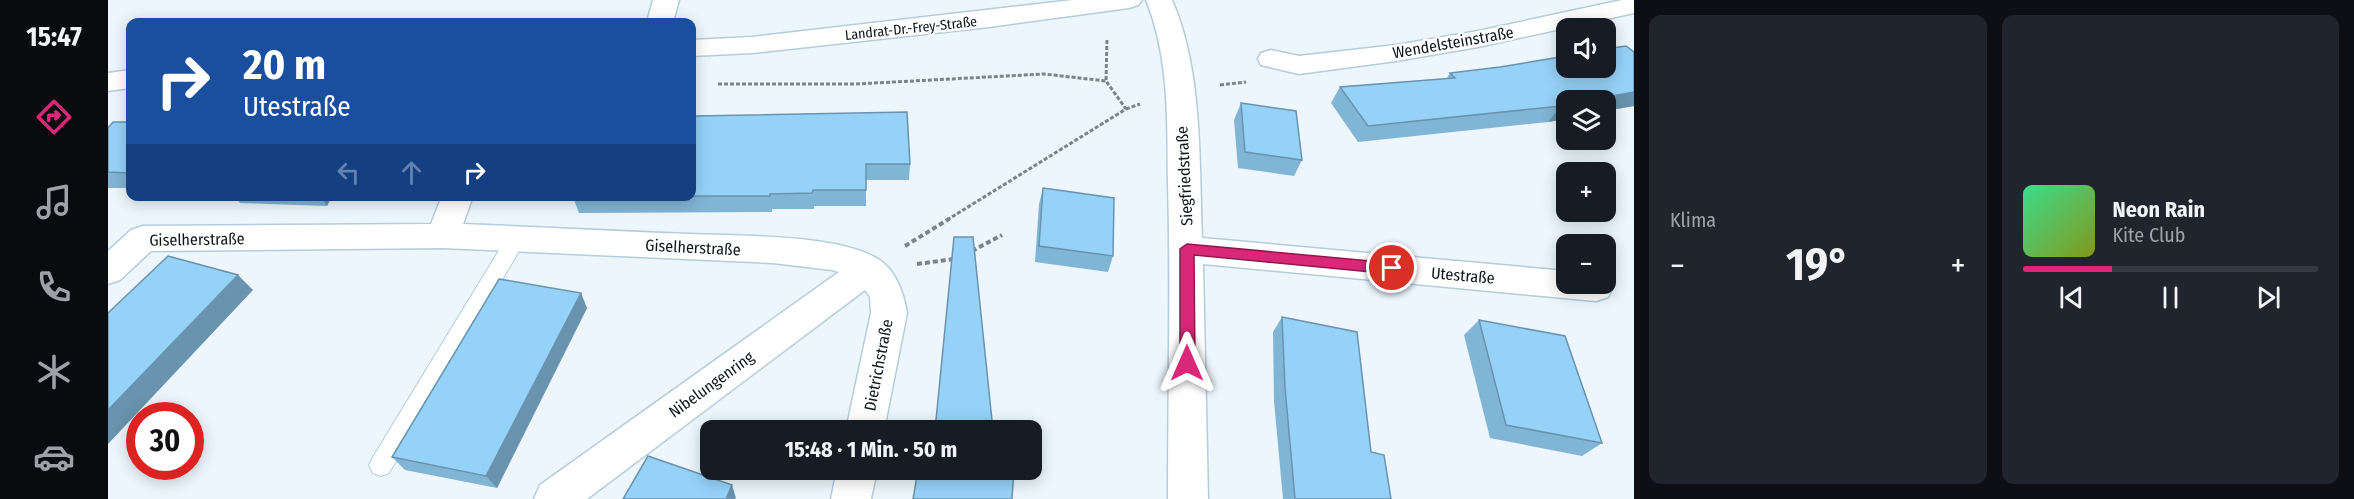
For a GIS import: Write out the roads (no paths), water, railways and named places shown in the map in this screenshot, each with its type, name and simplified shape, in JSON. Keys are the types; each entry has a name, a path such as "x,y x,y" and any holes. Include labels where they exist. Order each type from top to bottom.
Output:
{"street":[{"path":"661,18 666,0"},
{"name":"Landrat-Dr.-Frey-Straße","path":"696,48 709,49 871,32 1129,0"},
{"name":"Siegfriedstraße","path":"1159,0 1168,17 1180,90 1187,249 1188,499"},
{"name":"Wendelsteinstraße","path":"1271,60 1299,65 1396,53 1478,39 1634,5"},
{"path":"108,82 126,80"},
{"path":"442,236 456,201"},
{"name":"Giselherstraße","path":"108,271 143,239 442,236 772,250 832,257 853,262 868,269"},
{"name":"Utestraße","path":"1187,249 1556,283"},
{"name":"Dietrichstraße","path":"867,420 889,313 887,294 868,269"},
{"name":"Nibelungenring","path":"554,499 868,269"},
{"path":"851,499 855,480"}],"lane":[{"path":"381,465 516,239"}]}
